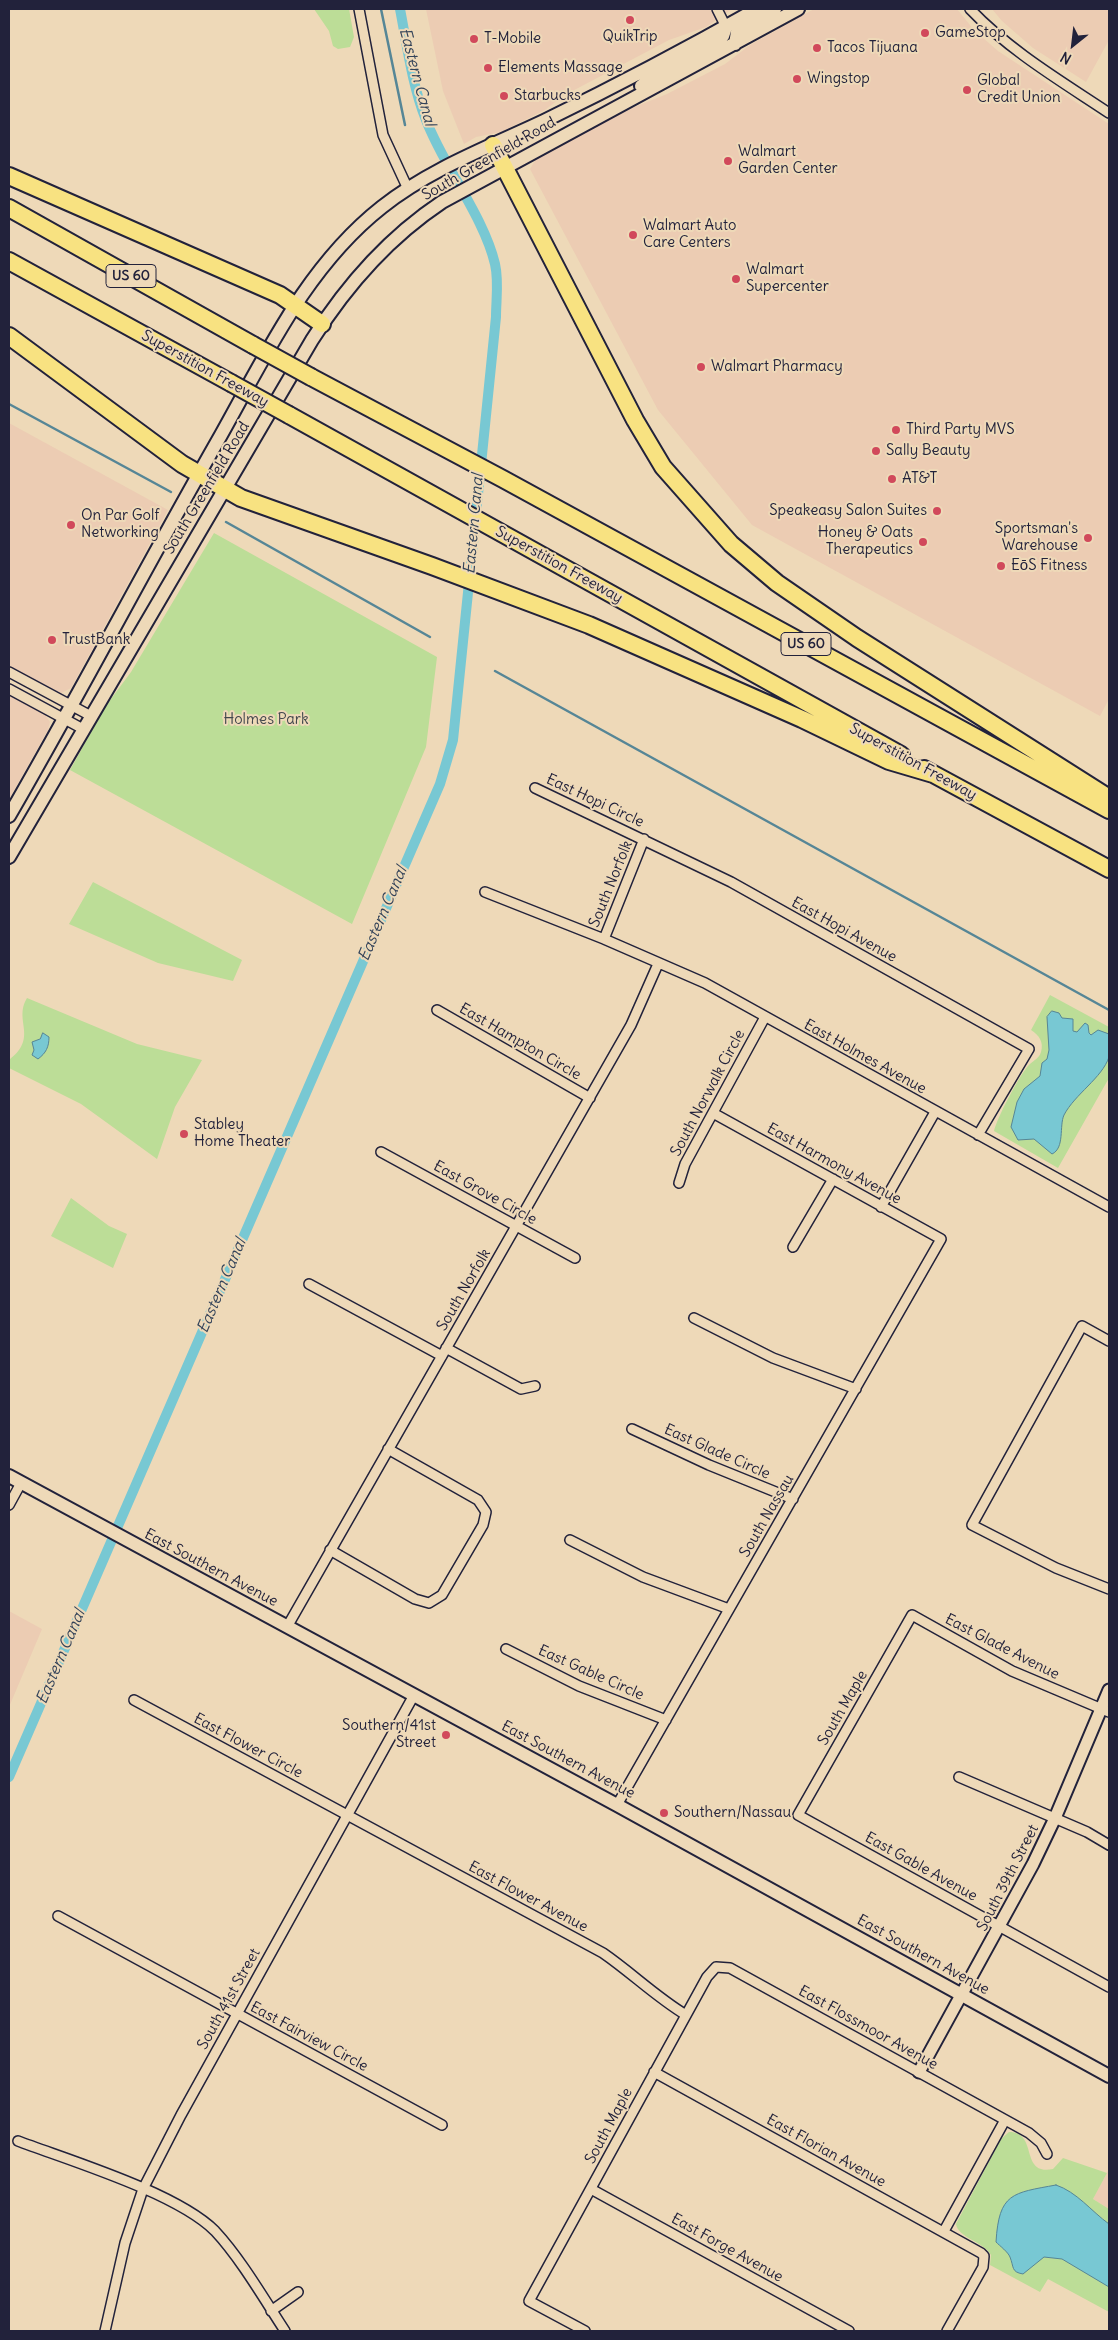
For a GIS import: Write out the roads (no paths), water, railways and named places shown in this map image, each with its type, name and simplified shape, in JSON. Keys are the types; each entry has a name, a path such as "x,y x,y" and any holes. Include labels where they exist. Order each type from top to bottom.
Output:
{"highway":[{"path":"493,145 635,420 663,467 731,544 777,582 857,638 1109,798"},
{"path":"9,176 280,294 322,324"},
{"name":"US 60","path":"9,208 311,377 503,479 1109,810"},
{"name":"Superstition Freeway","path":"9,261 512,538 933,774 1109,869"},
{"path":"9,336 68,382 198,474 241,498 515,596 701,673 889,761 933,774"}],"main road":[{"name":"South Greenfield Road","path":"9,816 65,720 198,474 295,305 320,268 355,230 408,189 430,176 726,27 757,9"},
{"path":"735,44 737,32 775,9"},
{"name":"South Greenfield Road","path":"9,857 322,324 344,294 374,259 406,229 442,202 798,9"},
{"path":"622,103 657,74 718,42 723,36 726,27"},
{"name":"East Southern Avenue","path":"9,1476 617,1805 1109,2076"}],"street":[{"path":"358,9 383,135 408,189"},
{"path":"717,9 726,27"},
{"path":"970,9 994,32 1022,54 1109,113"},
{"path":"9,672 91,716"},
{"path":"9,689 83,730"},
{"name":"East Hopi Circle","path":"535,788 644,839"},
{"name":"South Norfolk","path":"604,939 644,839"},
{"name":"East Hopi Avenue","path":"644,839 731,882 1029,1049 978,1136"},
{"name":"East Holmes Avenue","path":"485,892 604,939 704,983 1109,1207"},
{"name":"South Norfolk","path":"287,1627 631,1025 658,964"},
{"name":"East Hampton Circle","path":"437,1010 590,1098"},
{"name":"South Norwalk Circle","path":"679,1183 685,1164 765,1017"},
{"name":"East Harmony Avenue","path":"713,1112 941,1239"},
{"path":"881,1207 935,1112"},
{"name":"East Grove Circle","path":"381,1152 575,1258"},
{"path":"793,1247 833,1179"},
{"name":"South Nassau","path":"617,1805 941,1239"},
{"path":"309,1284 521,1389 535,1386"},
{"path":"694,1318 773,1358 856,1389"},
{"path":"1109,1341 1082,1326 972,1525 1056,1568 1109,1590"},
{"name":"East Glade Circle","path":"632,1429 709,1466 793,1499"},
{"path":"330,1550 415,1599 429,1603 442,1595 483,1525 486,1512 478,1500 388,1449"},
{"path":"9,1505 21,1483"},
{"path":"570,1540 643,1577 729,1610"},
{"name":"East Glade Avenue","path":"912,1615 1012,1671 1105,1711"},
{"name":"South Maple","path":"798,1815 912,1615"},
{"name":"East Gable Circle","path":"506,1649 579,1686 666,1720"},
{"name":"South 39th Street","path":"919,2072 1000,1926 1055,1818 1105,1711 1109,1690"},
{"name":"South 41st Street","path":"105,2331 125,2243 143,2189 237,2014 414,1696"},
{"name":"East Flower Circle","path":"134,1700 349,1815"},
{"path":"958,1777 1055,1818 1109,1845"},
{"name":"East Flower Avenue","path":"349,1815 603,1953 628,1970 655,1996 686,2015"},
{"name":"East Gable Avenue","path":"798,1815 1109,1987"},
{"name":"East Fairview Circle","path":"58,1916 442,2125"},
{"name":"South Maple","path":"585,2331 529,2301 707,1977 716,1967"},
{"name":"East Flossmoor Avenue","path":"716,1967 730,1968 1005,2120 1035,2137 1047,2154"},
{"name":"East Florian Avenue","path":"654,2072 944,2231 976,2249 984,2256 983,2267 947,2331"},
{"path":"944,2231 1005,2120"},
{"path":"18,2141 143,2189 196,2215 214,2231 285,2331"},
{"name":"East Forge Avenue","path":"591,2189 849,2331"},
{"path":"271,2311 298,2292"}],"water":[{"path":"1052,1011 1059,1013 1062,1018 1073,1019 1073,1031 1077,1032 1085,1023 1088,1025 1091,1035 1098,1030 1109,1034 1110,1049 1106,1065 1064,1115 1059,1147 1052,1154 1034,1139 1018,1140 1011,1127 1017,1102 1024,1089 1040,1076 1042,1063 1047,1059 1049,1050 1047,1017"},
{"path":"43,1033 49,1037 48,1044 45,1052 38,1059 32,1055 34,1050 32,1042 40,1039"},
{"path":"1056,2185 1071,2192 1109,2224 1109,2287 1062,2259 1044,2257 1023,2274 1016,2272 1008,2253 996,2242 1000,2214 1011,2198 1028,2190"}],"waterway":[{"path":"381,9 405,125"},
{"name":"Eastern Canal","path":"9,1777 440,784 453,740 496,317 497,277 490,246 482,228 443,156 421,107 410,65 400,9"},
{"path":"9,404 171,492"},
{"path":"226,522 430,637"},
{"path":"495,671 1109,1010"}],"place":[{"name":"QuikTrip","path":"630,20"},
{"name":"GameStop","path":"925,33"},
{"name":"T-Mobile","path":"474,39"},
{"name":"Tacos Tijuana","path":"817,48"},
{"name":"Elements Massage","path":"488,68"},
{"name":"Wingstop","path":"797,79"},
{"name":"Global Credit Union","path":"967,90"},
{"name":"Starbucks","path":"504,96"},
{"name":"Walmart Garden Center","path":"728,161"},
{"name":"Walmart Auto Care Centers","path":"633,235"},
{"name":"Walmart Supercenter","path":"736,279"},
{"name":"Walmart Pharmacy","path":"701,367"},
{"name":"Third Party MVS","path":"896,430"},
{"name":"Sally Beauty","path":"876,451"},
{"name":"AT&T","path":"892,479"},
{"name":"Speakeasy Salon Suites","path":"937,511"},
{"name":"On Par Golf Networking","path":"71,525"},
{"name":"Sportsman's Warehouse","path":"1088,538"},
{"name":"Honey & Oats Therapeutics","path":"923,542"},
{"name":"EōS Fitness","path":"1001,566"},
{"name":"TrustBank","path":"52,640"},
{"name":"Stabley Home Theater","path":"184,1134"},
{"name":"Southern/41st Street","path":"446,1735"},
{"name":"Southern/Nassau","path":"664,1813"}],"park label":[{"name":"Holmes Park","path":"266,720"}]}
